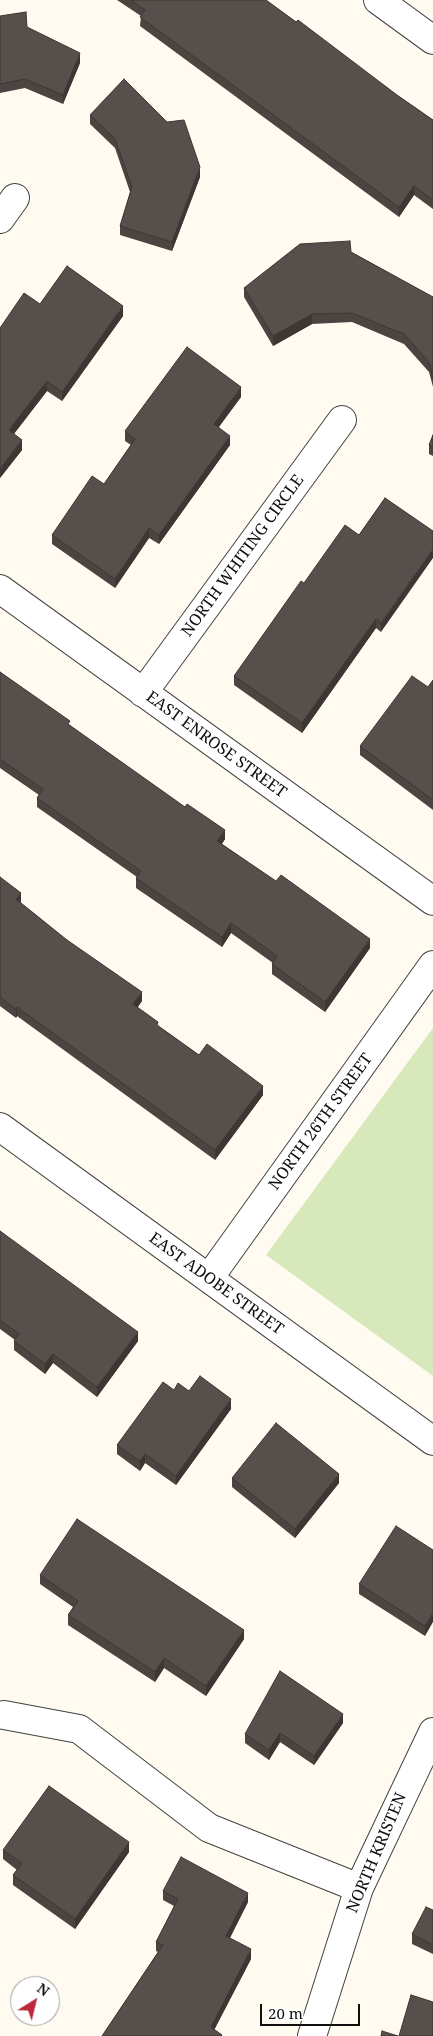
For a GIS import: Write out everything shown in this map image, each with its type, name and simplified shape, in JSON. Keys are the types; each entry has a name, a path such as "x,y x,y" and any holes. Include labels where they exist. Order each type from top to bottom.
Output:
{"street":[{"path":"378,0 433,40"},
{"name":"NORTH WHITING CIRCLE","path":"143,693 342,420"},
{"name":"EAST ENROSE STREET","path":"0,589 433,902"},
{"name":"NORTH 26TH STREET","path":"208,1278 433,965"},
{"name":"EAST ADOBE STREET","path":"0,1126 433,1441"},
{"path":"4,1715 79,1729 210,1828 359,1888"},
{"name":"NORTH KRISTEN","path":"312,2036 359,1888 433,1732"}],"green space":[{"path":"433,1028 433,1376 266,1255"}],"building":[{"path":"131,0 266,0 296,22 298,20 433,120 433,200 414,186 399,207 140,17 145,10"},
{"path":"26,12 27,27 80,53 63,95 25,79 0,84 0,16"},
{"path":"124,79 167,122 184,120 200,167 172,242 120,226 132,187 115,139 90,115"},
{"path":"350,241 351,252 433,297 433,378 429,362 404,334 352,313 312,314 273,336 244,288 300,244"},
{"path":"67,266 123,306 62,392 47,381 9,430 22,440 0,469 0,328 24,293 40,304"},
{"path":"187,347 241,387 214,424 230,436 159,535 149,528 115,579 52,535 92,476 104,484 135,439 125,431"},
{"path":"433,435 433,447 429,445"},
{"path":"385,498 433,531 433,549 381,623 376,619 302,723 234,676 301,581 304,583 345,525 359,535"},
{"path":"0,672 70,721 68,724 185,807 187,804 225,830 217,841 276,881 281,875 370,939 325,1002 272,964 277,956 231,923 222,937 136,878 141,871 37,798 43,789 0,759"},
{"path":"412,676 428,687 433,680 433,800 360,746"},
{"path":"0,877 21,893 16,899 67,940 142,992 133,1004 158,1022 157,1025 199,1055 207,1044 263,1086 215,1150 17,1007 16,1009 0,997"},
{"path":"0,1231 138,1332 97,1387 53,1354 45,1364 14,1341 19,1334 0,1320"},
{"path":"200,1376 231,1399 176,1476 145,1454 140,1461 117,1445 163,1382 174,1390 178,1383 189,1391"},
{"path":"276,1423 339,1474 295,1529 232,1478"},
{"path":"77,1519 244,1630 206,1686 164,1658 155,1672 68,1615 78,1601 40,1575"},
{"path":"396,1526 433,1550 433,1613 425,1626 359,1584"},
{"path":"280,1671 343,1714 314,1756 280,1733 269,1750 245,1734"},
{"path":"49,1786 129,1842 75,1919 13,1875 22,1863 3,1850"},
{"path":"181,1857 248,1893 226,1936 251,1949 211,2027 222,2035 102,2036 163,1945 156,1942 178,1899 163,1891"},
{"path":"426,1907 433,1910 433,1945 412,1934"},
{"path":"411,1995 433,2002 433,2036 399,2036"},
{"path":"382,2031 398,2036 381,2036"}]}
